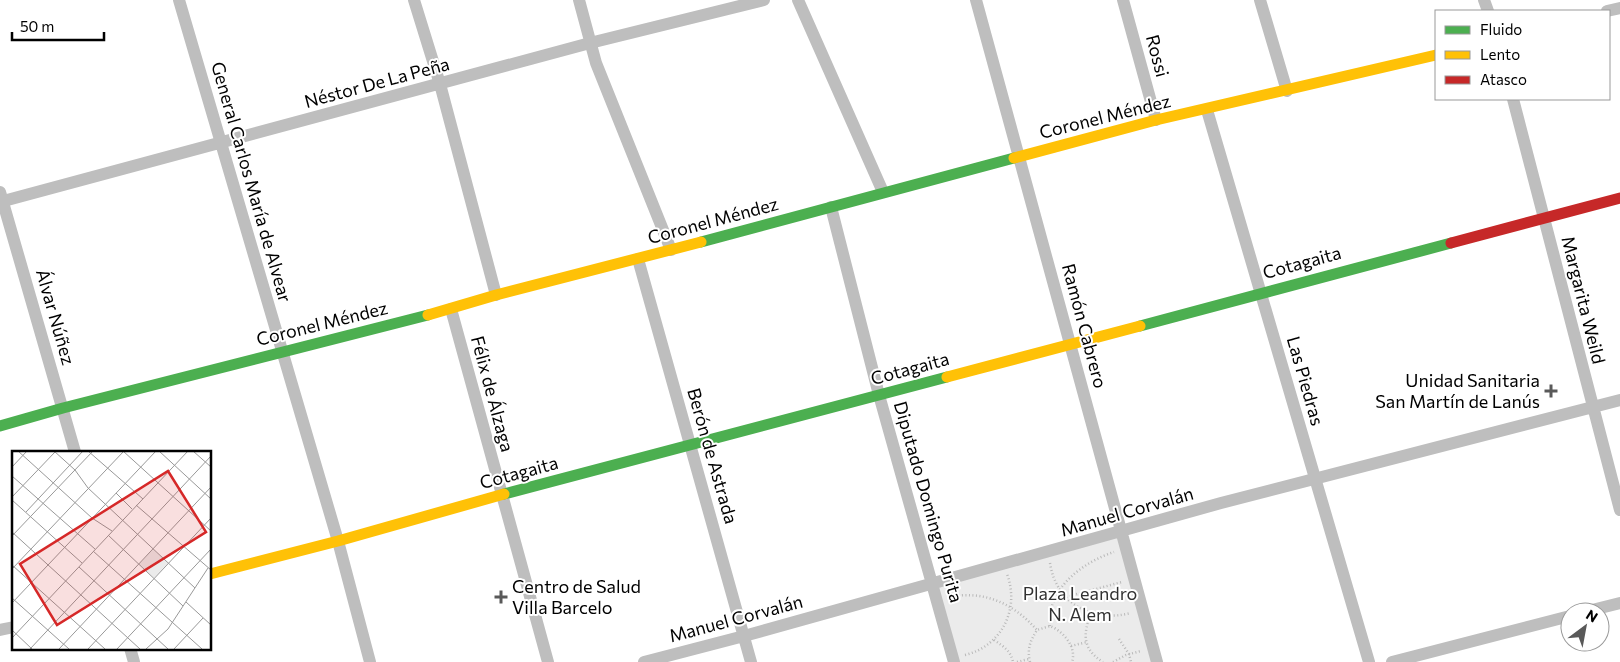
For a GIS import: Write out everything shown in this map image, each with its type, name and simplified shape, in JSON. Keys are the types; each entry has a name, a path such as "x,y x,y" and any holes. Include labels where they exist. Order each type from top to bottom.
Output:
{"street":[{"name":"General Carlos María de Alvear","path":"179,0 338,541 370,662"},
{"path":"414,0 440,84 496,295"},
{"path":"579,0 596,63 671,250"},
{"name":"Néstor De La Peña","path":"1,199 221,143 590,43 764,0"},
{"path":"798,0 883,192"},
{"name":"Ramón Cabrero","path":"976,0 1155,656"},
{"name":"Rossi","path":"1123,0 1156,120"},
{"path":"1260,0 1287,91"},
{"name":"Coronel Méndez","path":"0,426 63,408 451,309 496,295 638,259 1156,120 1207,110 1435,55"},
{"name":"Margarita Weild","path":"1512,100 1620,510"},
{"name":"Las Piedras","path":"1207,110 1369,662"},
{"name":"Cotagaita","path":"211,574 1261,292 1620,198"},
{"name":"Álvar Núñez","path":"1,199 75,451"},
{"name":"Diputado Domingo Purita","path":"831,207 880,395 953,660"},
{"name":"Berón de Astrada","path":"638,259 751,662"},
{"name":"Félix de Álzaga","path":"451,309 548,662"},
{"name":"Manuel Corvalán","path":"644,662 1221,504 1620,400"},
{"path":"1392,662 1560,619"}],"path":[{"path":"1050,626 1049,618 1052,606 1060,591 1072,576 1081,568 1104,556 1127,549"},
{"path":"1049,552 1052,574 1060,591 1076,606 1091,613 1104,616 1142,610"},
{"path":"953,660 982,650 994,640 1008,620 1012,591 1004,563"},
{"path":"1066,597 1134,578"},
{"path":"938,603 947,597 971,594 995,600 1011,607 1027,619 1037,630"},
{"path":"1091,613 1086,630 1088,648 1096,658 1103,662"},
{"path":"994,640 1005,647 1015,662 1030,661 1028,652 1037,630 1050,626 1061,633 1071,646 1072,662"},
{"path":"1119,639 1129,654 1131,662"},
{"path":"1071,646 1087,642"},
{"path":"1113,662 1129,654 1155,656"}],"green space":[{"name":"Plaza Leandro N. Alem","path":"1122,532 1157,662 954,662 933,584"}],"traffic: fast":[{"path":"701,242 1014,158"},
{"path":"1140,326 1451,243"},
{"path":"0,426 63,408 428,315"},
{"path":"504,494 947,377"}],"traffic: slow":[{"path":"1014,158 1156,120 1435,55"},
{"path":"428,315 496,295 701,242"},
{"path":"947,377 1140,326"},
{"path":"211,574 338,541 504,494"}],"traffic: jam":[{"path":"1451,243 1620,198"}],"place":[{"name":"Unidad Sanitaria San Martín de Lanús","path":"1551,391"},
{"name":"Centro de Salud Villa Barcelo","path":"501,597"}]}
